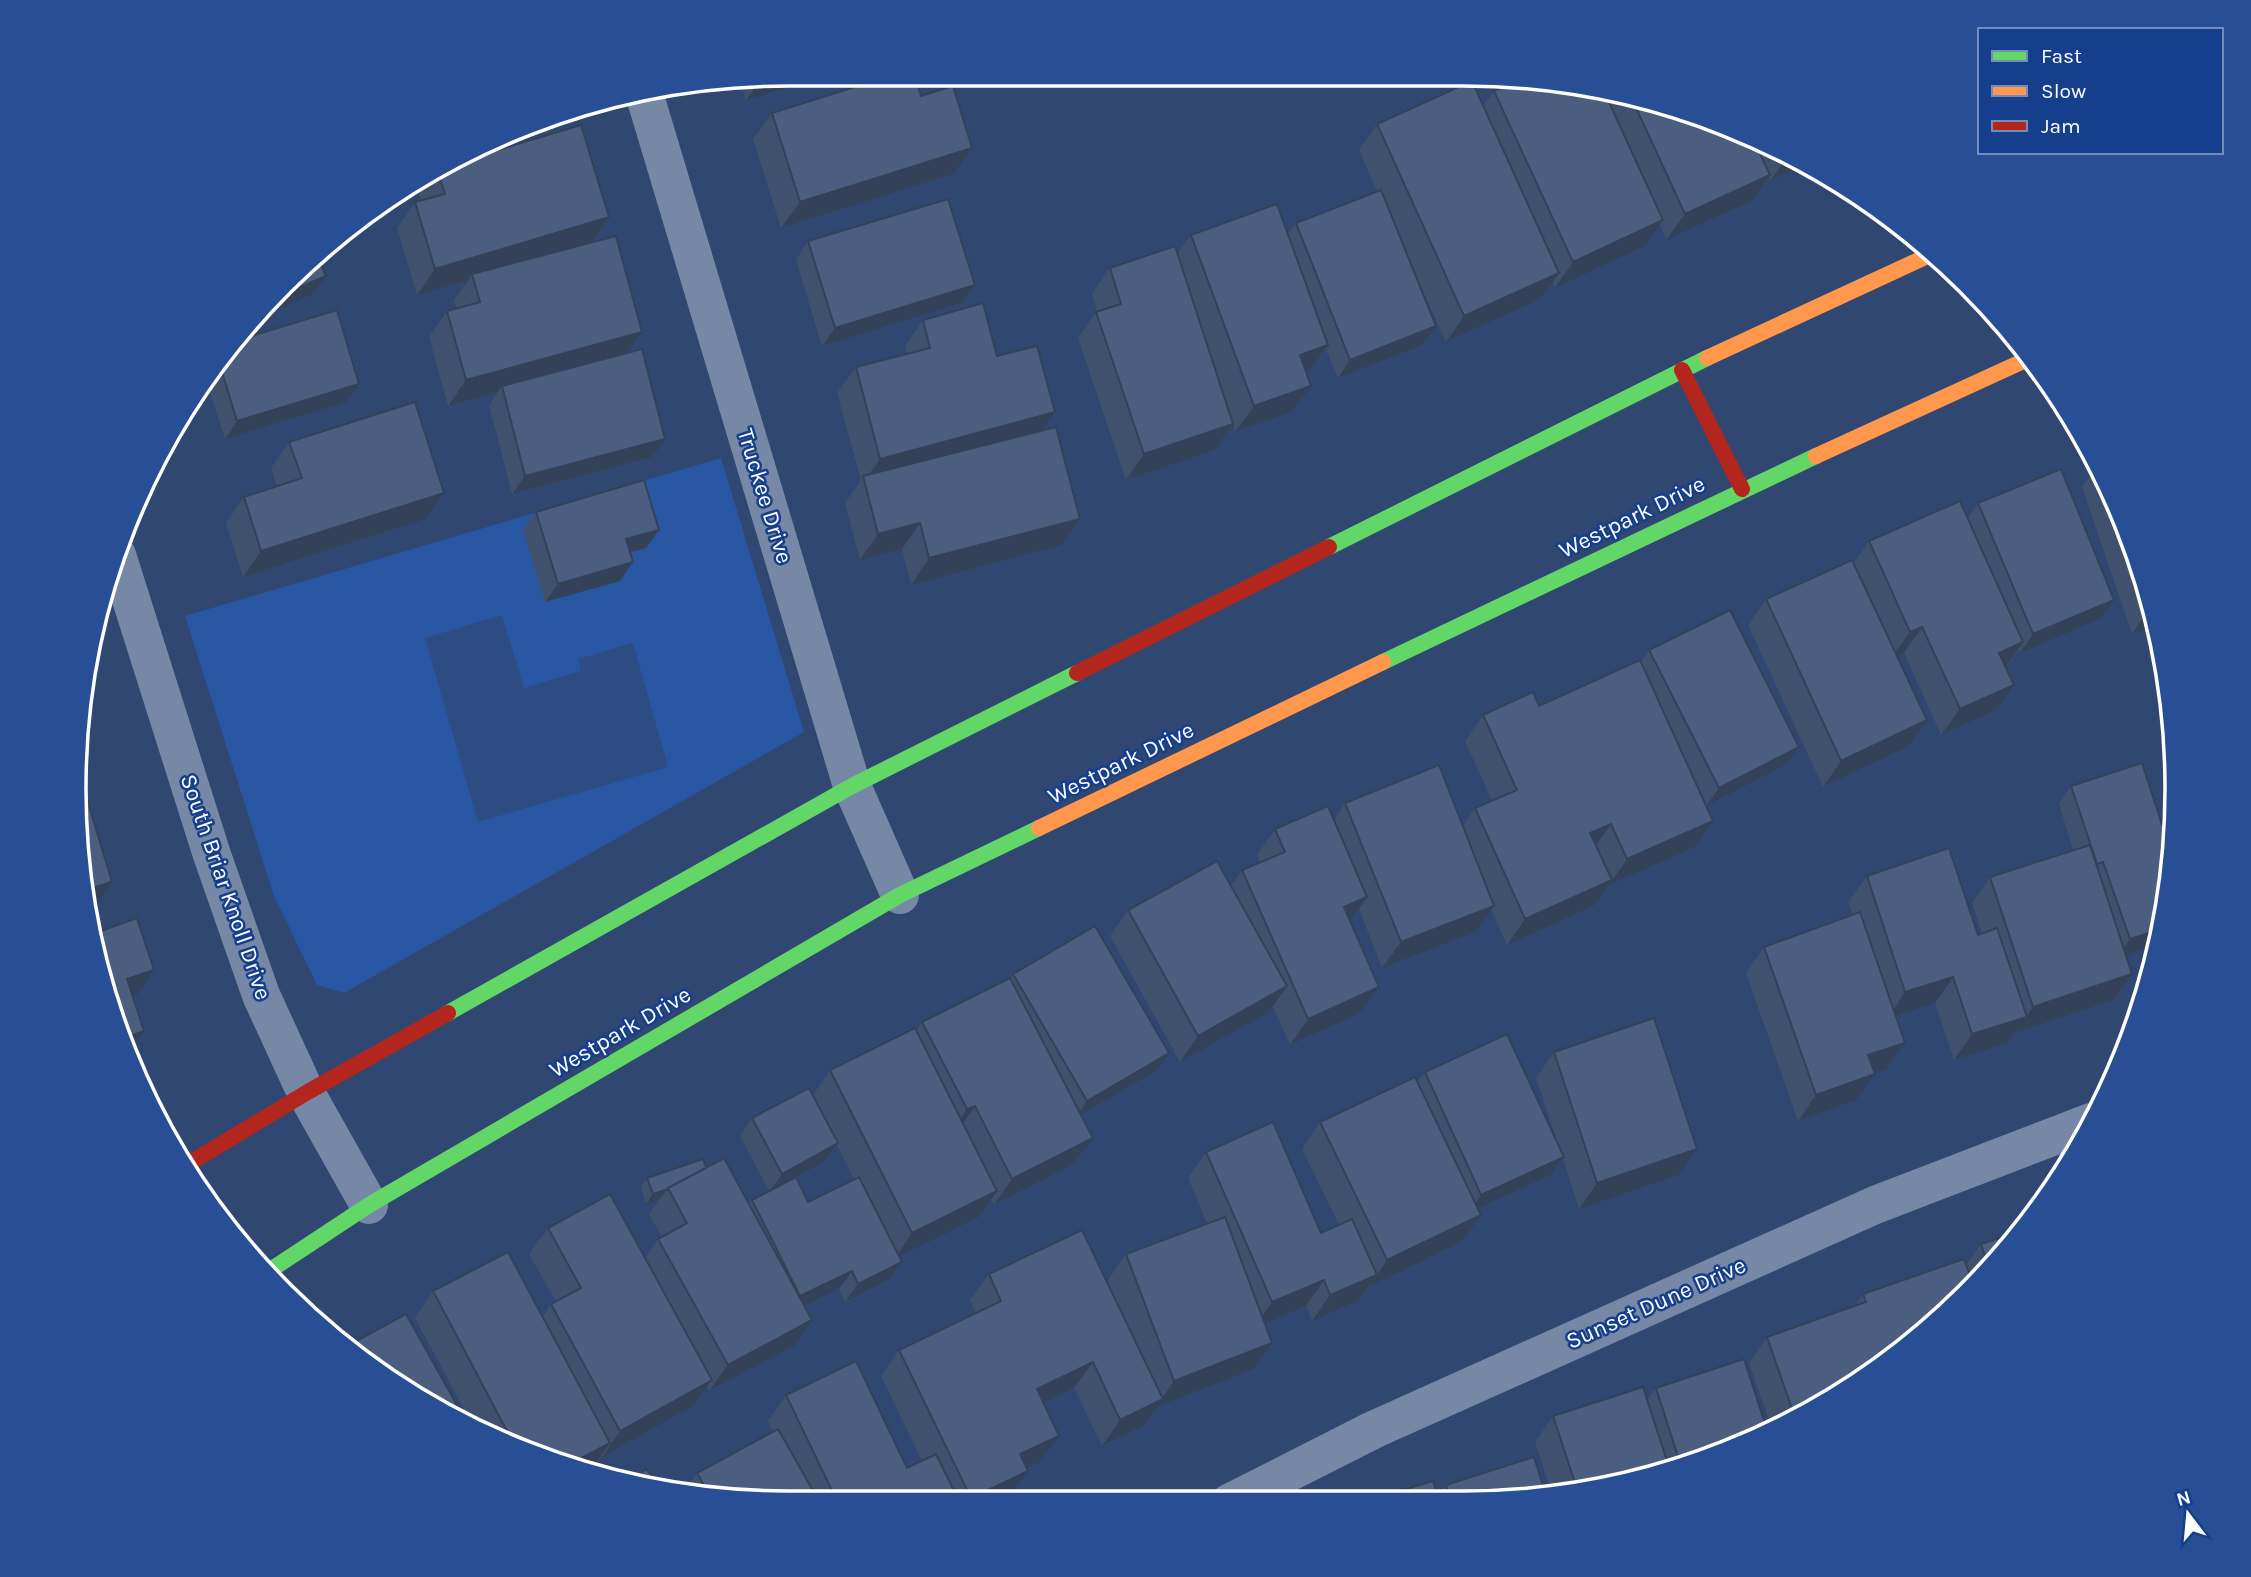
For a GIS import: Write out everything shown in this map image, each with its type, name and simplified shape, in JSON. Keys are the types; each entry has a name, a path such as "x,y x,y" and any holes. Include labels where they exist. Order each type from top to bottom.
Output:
{"main road":[{"path":"193,1161 306,1093 852,786 1682,370 1923,258"},
{"name":"Westpark Drive","path":"275,1267 369,1205 900,895 1742,489 2021,362"},
{"path":"1682,370 1742,489"}],"street":[{"name":"Truckee Drive","path":"646,100 852,786 900,895"},
{"name":"South Briar Knoll Drive","path":"121,569 211,852 261,995 306,1093 369,1205"},
{"name":"Sunset Dune Drive","path":"1253,1491 1373,1430 1875,1205 2078,1127"}],"shaded area":[{"path":"721,458 804,732 344,993 317,985 274,896 185,616"},
{"path":"502,615 524,688 581,671 578,659 633,643 668,767 478,822 425,638"}],"building":[{"path":"858,86 918,86 921,96 953,86 972,148 800,202 772,113"},
{"path":"1461,86 1474,86 1559,273 1464,316 1377,124"},
{"path":"1508,87 1608,101 1663,220 1573,262 1494,91"},
{"path":"1636,108 1688,123 1759,152 1770,175 1685,214"},
{"path":"581,125 609,217 435,269 415,202 445,194 440,178 492,152"},
{"path":"1381,190 1436,326 1350,360 1296,223"},
{"path":"948,199 975,285 835,328 808,241"},
{"path":"1277,204 1328,345 1300,355 1311,386 1254,406 1191,235"},
{"path":"616,236 642,332 466,380 447,311 480,302 472,274"},
{"path":"1175,246 1233,424 1144,454 1096,312 1121,304 1110,268"},
{"path":"321,264 326,276 295,289"},
{"path":"983,303 997,356 1037,346 1055,412 880,459 856,367 930,348 923,320"},
{"path":"337,310 359,384 237,421 222,373 251,336"},
{"path":"642,349 665,439 525,476 502,386"},
{"path":"415,402 444,493 261,551 244,497 302,478 289,442"},
{"path":"1056,427 1080,519 929,558 920,523 878,534 863,476"},
{"path":"2061,469 2114,600 2033,634 1978,503"},
{"path":"644,480 659,530 626,539 633,562 558,584 536,512"},
{"path":"1960,501 2023,642 1999,653 2014,685 1960,709 1922,627 1910,632 1869,541"},
{"path":"1852,560 1927,720 1841,761 1766,599"},
{"path":"1730,610 1799,747 1719,788 1649,650"},
{"path":"1640,660 1713,821 1627,859 1611,824 1590,833 1612,880 1525,919 1475,808 1517,790 1483,715 1533,692 1539,706"},
{"path":"2142,763 2164,831 2150,932 2130,939 2103,862 2097,864 2071,786"},
{"path":"1439,765 1494,906 1401,942 1345,803"},
{"path":"86,799 112,882 93,888 87,834"},
{"path":"1328,806 1367,897 1344,907 1379,987 1308,1019 1242,870 1285,852 1275,829"},
{"path":"2090,845 2132,974 2033,1007 1990,877"},
{"path":"1949,848 1978,935 1997,928 2027,1017 1972,1034 1953,977 1905,992 1867,876"},
{"path":"1217,861 1287,986 1198,1036 1128,910"},
{"path":"1860,912 1905,1043 1868,1055 1875,1074 1816,1095 1764,947"},
{"path":"137,918 154,970 127,979 144,1031 131,1036 110,970 100,931"},
{"path":"1095,926 1169,1053 1087,1101 1013,974"},
{"path":"1010,978 1093,1138 1012,1179 975,1106 967,1109 922,1022"},
{"path":"1654,1018 1697,1149 1597,1183 1554,1052"},
{"path":"915,1028 997,1191 912,1233 830,1070"},
{"path":"1507,1034 1564,1157 1481,1195 1425,1072"},
{"path":"1415,1077 1481,1215 1387,1260 1320,1122"},
{"path":"809,1088 838,1143 782,1174 752,1118"},
{"path":"1273,1122 1321,1233 1352,1219 1377,1275 1330,1295 1324,1280 1272,1302 1206,1152"},
{"path":"724,1158 812,1320 728,1365 658,1239 687,1223 668,1188"},
{"path":"703,1159 706,1168 668,1189 653,1194 647,1178"},
{"path":"796,1177 808,1202 859,1177 902,1262 858,1284 852,1271 800,1296 752,1200"},
{"path":"610,1194 712,1380 620,1431 551,1304 581,1288 548,1228"},
{"path":"1225,1217 1272,1343 1174,1381 1126,1254"},
{"path":"1082,1230 1163,1399 1120,1420 1093,1362 1037,1389 1059,1436 1020,1454 1028,1471 986,1491 968,1491 899,1350 1001,1301 989,1274"},
{"path":"2003,1237 1985,1258 1981,1244"},
{"path":"508,1252 610,1443 580,1459 508,1432 433,1291"},
{"path":"1964,1259 1969,1274 1926,1317 1890,1346 1853,1373 1792,1409 1767,1337 1866,1302 1863,1294"},
{"path":"406,1314 459,1409 398,1373 355,1341"},
{"path":"1744,1359 1765,1423 1678,1457 1656,1388"},
{"path":"856,1361 907,1468 936,1454 954,1491 832,1491 786,1395"},
{"path":"1643,1387 1667,1460 1575,1482 1553,1416"},
{"path":"778,1429 813,1491 743,1490 704,1486 697,1473"},
{"path":"1534,1457 1543,1486 1448,1491 1446,1485"},
{"path":"646,1469 654,1478 651,1478 639,1475"},
{"path":"1433,1481 1436,1491 1399,1491"}],"traffic: fast":[{"path":"1329,547 1707,358"},
{"path":"1383,662 1816,456"},
{"path":"448,1013 852,786 1077,673"},
{"path":"275,1267 369,1205 900,895 1039,828"}],"traffic: slow":[{"path":"1707,358 1923,258"},
{"path":"1816,456 2021,362"},
{"path":"1039,828 1383,662"}],"traffic: jam":[{"path":"1682,370 1742,489"},
{"path":"1077,673 1329,547"},
{"path":"193,1161 448,1013"}]}
